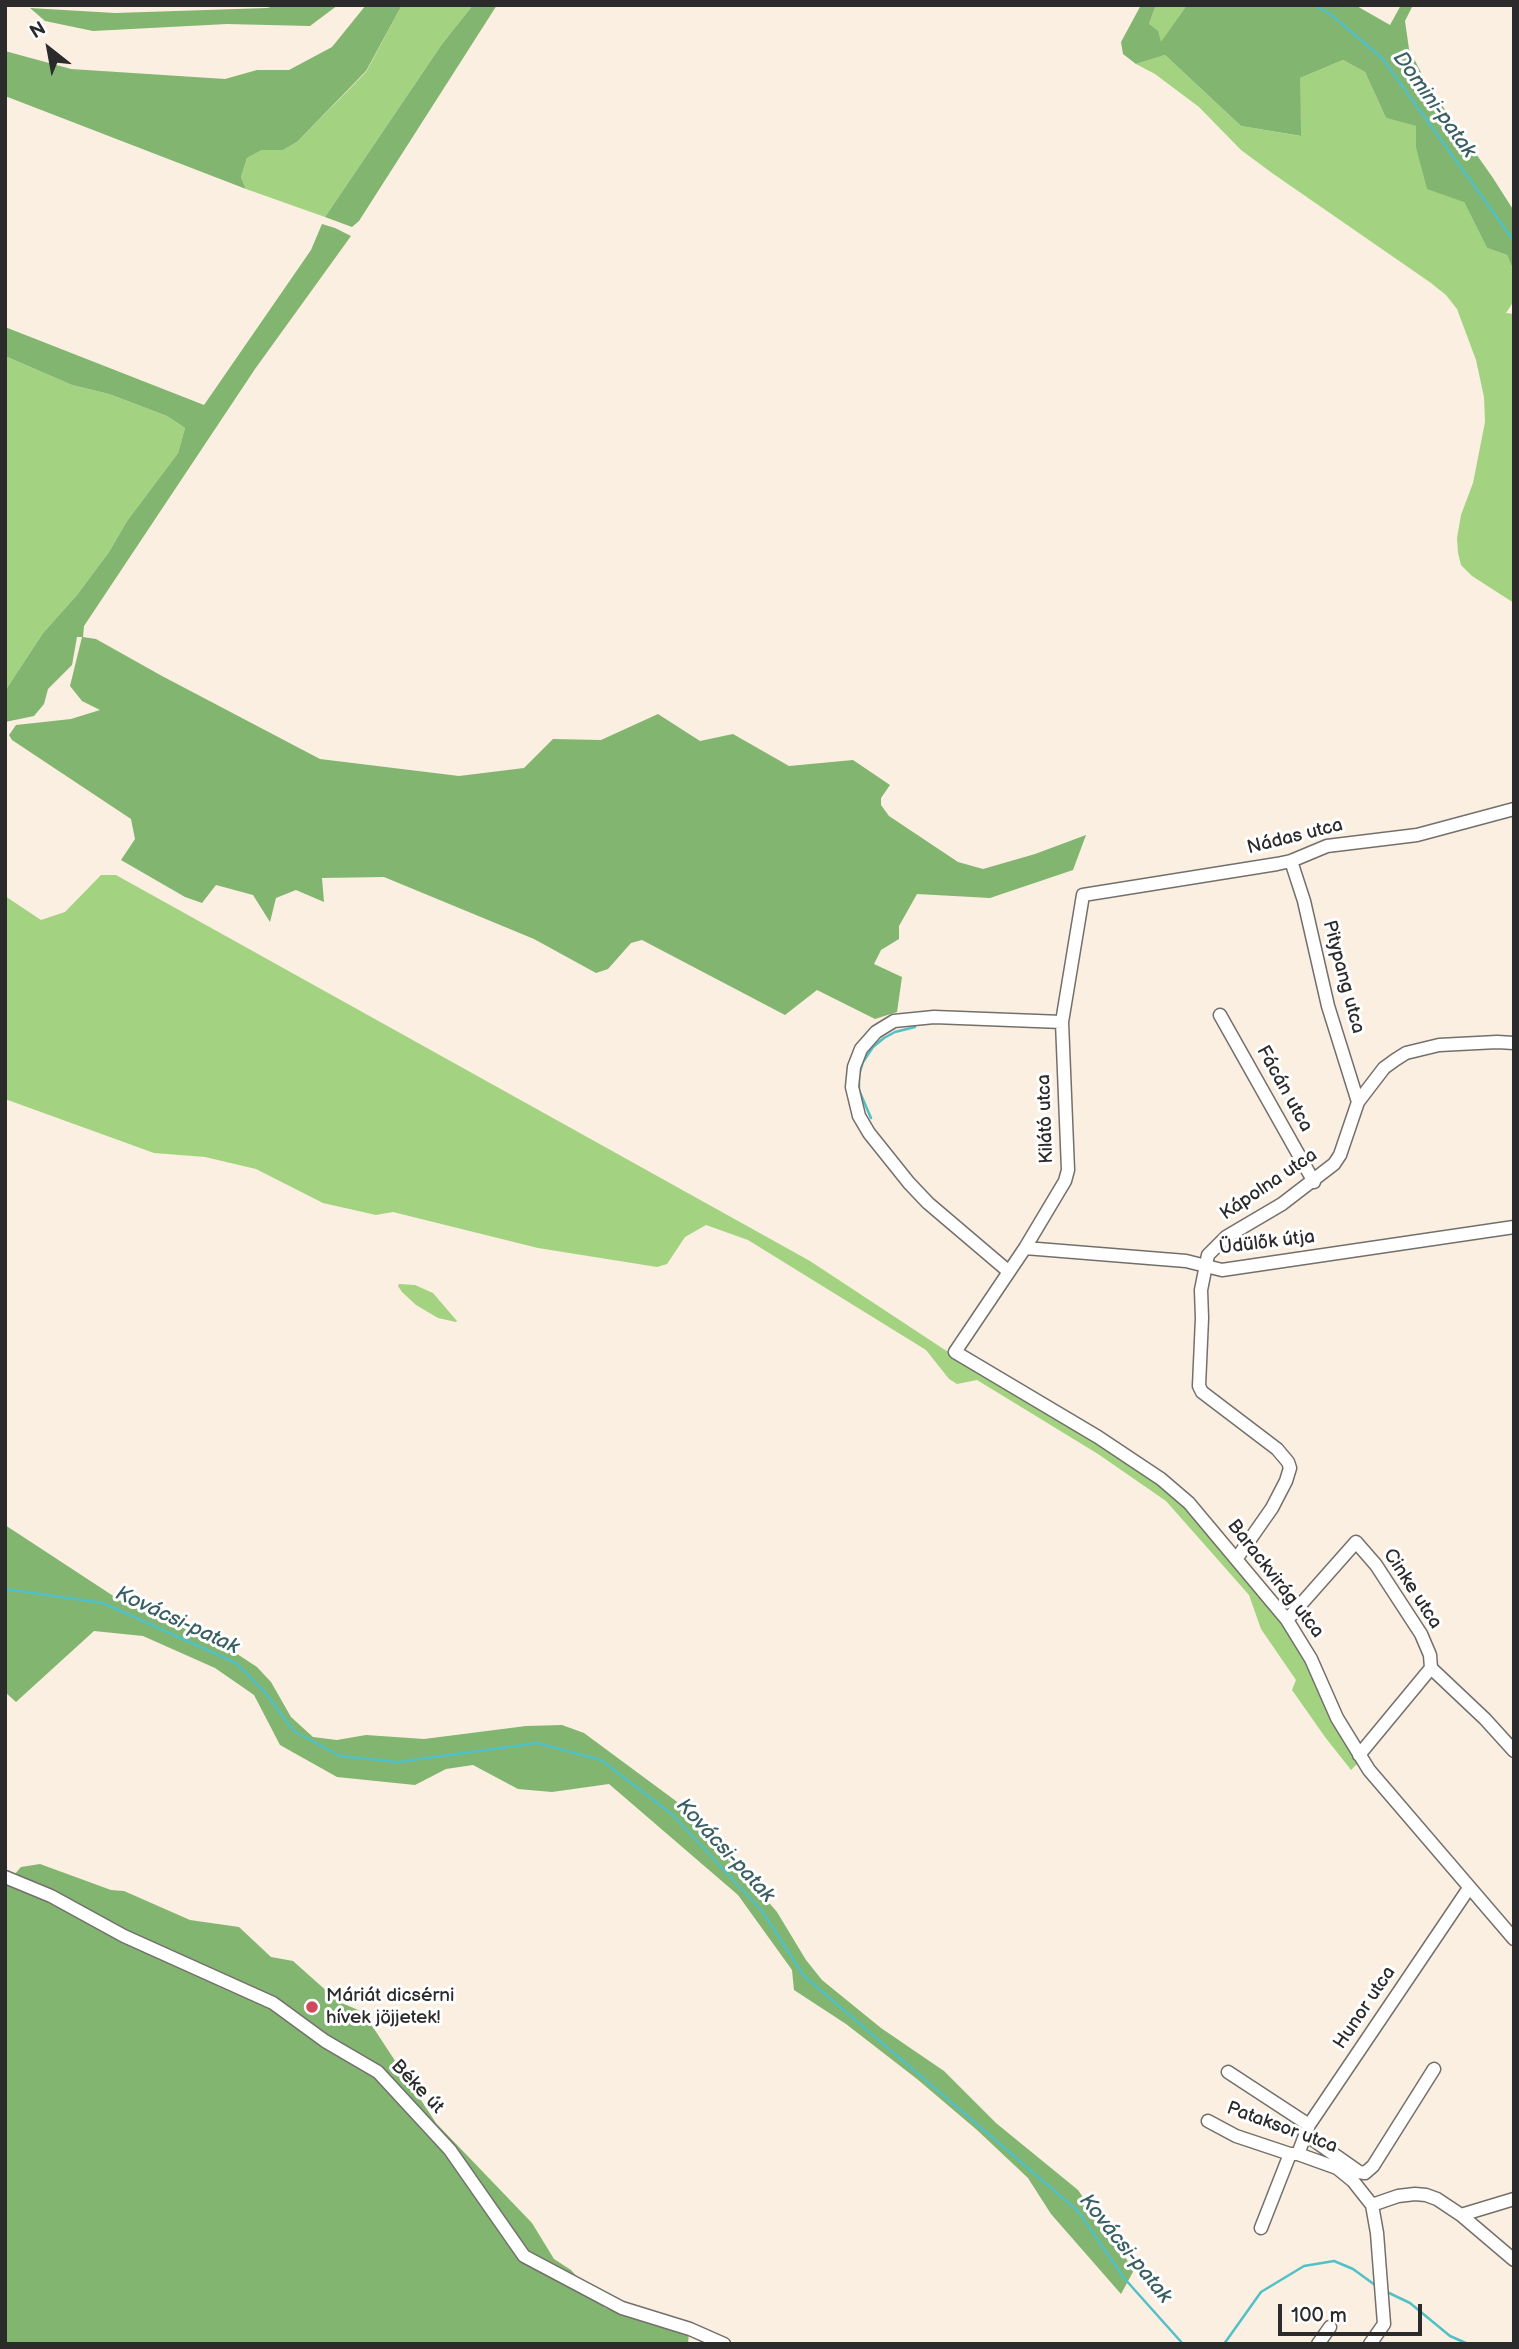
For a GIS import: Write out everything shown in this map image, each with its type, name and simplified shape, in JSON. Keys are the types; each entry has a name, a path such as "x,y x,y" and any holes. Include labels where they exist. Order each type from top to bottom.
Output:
{"street":[{"name":"Nádas utca","path":"1083,895 1291,861 1327,846 1417,835 1514,809"},
{"name":"Pitypang utca","path":"1291,861 1304,901 1328,1006 1358,1102"},
{"name":"Kilátó utca","path":"955,1352 1052,1205 1068,1170 1062,1022 1083,895"},
{"name":"Fácán utca","path":"1220,1015 1314,1182"},
{"path":"1008,1271 918,1193 869,1133 859,1116 852,1087 854,1067 861,1049 877,1032 894,1021 967,1017 1062,1022"},
{"name":"Kápolna utca","path":"1205,1265 1208,1255 1219,1242 1314,1182 1334,1164 1340,1155 1358,1102 1384,1068 1406,1053 1440,1045 1514,1043"},
{"name":"Üdülők útja","path":"1025,1248 1186,1261 1222,1270 1514,1227"},
{"path":"1205,1265 1201,1290 1199,1386 1202,1392 1277,1449 1290,1468 1272,1508 1237,1558"},
{"name":"Barackvirág utca","path":"955,1352 1098,1437 1160,1479 1189,1503 1287,1620 1311,1658 1337,1718 1384,1789 1514,1939"},
{"name":"Cinke utca","path":"1287,1620 1356,1542 1376,1565 1421,1634 1430,1656 1430,1668"},
{"path":"1359,1755 1430,1668 1485,1719 1514,1751"},
{"name":"Béke út","path":"5,1877 51,1896 124,1936 272,2003 325,2041 378,2072 450,2150 524,2256 622,2308 690,2329 724,2344"},
{"name":"Hunor utca","path":"1261,2228 1307,2129 1469,1888"},
{"path":"1228,2072 1365,2174 1373,2166 1434,2069"},
{"name":"Pataksor utca","path":"1208,2121 1236,2136 1337,2168 1353,2181 1372,2205"},
{"path":"1370,2344 1384,2324 1377,2233 1372,2205 1398,2196 1426,2194 1461,2215 1514,2260"},
{"path":"1461,2215 1514,2199"},
{"path":"1318,2344 1330,2327"}],"green space":[{"path":"279,5 338,5 310,26 227,24 93,31 45,21 30,8 115,13 267,8"},
{"path":"366,5 402,5 366,71 297,142 283,150 262,150 247,158 241,177 246,189 5,96 5,51 71,69 225,79 257,70 289,70 332,47"},
{"path":"402,5 473,5 442,44 325,217 246,189 241,177 247,158 262,150 283,150 297,142 366,72"},
{"path":"473,5 497,5 359,221 352,227 325,217 442,44"},
{"path":"1141,5 1156,5 1149,24 1158,31 1161,42 1187,5 1355,5 1390,25 1401,5 1413,5 1405,21 1409,49 1427,84 1514,211 1514,272 1507,255 1487,248 1464,202 1427,189 1416,147 1416,126 1386,118 1365,72 1343,60 1300,78 1301,136 1241,126 1165,55 1136,64 1123,54 1121,42"},
{"path":"1156,5 1187,5 1161,43 1149,24"},
{"path":"1165,55 1241,126 1300,136 1300,78 1343,60 1365,72 1386,118 1417,126 1416,147 1464,202 1487,248 1507,255 1514,272 1514,301 1506,313 1514,314 1514,603 1472,576 1461,565 1458,553 1457,538 1461,515 1473,483 1485,422 1484,397 1476,360 1457,309 1446,295 1431,283 1241,150 1199,107 1155,74 1136,64"},
{"path":"322,224 351,236 255,369 84,626 83,637 96,639 320,759 459,776 524,768 553,739 601,740 658,714 700,741 733,734 789,766 853,760 890,785 881,798 881,805 889,816 958,862 983,869 1086,835 1073,870 990,898 917,894 899,926 899,939 881,950 874,964 902,977 897,1012 875,1019 817,990 785,1015 642,940 631,943 608,969 596,973 534,939 384,877 322,878 324,902 296,890 276,898 270,922 253,895 216,885 202,903 185,897 121,860 135,839 131,819 12,740 9,735 16,725 71,719 100,710 82,701 70,686 82,637 77,637 72,665 48,689 44,704 34,716 5,722 5,691 43,633 77,595 109,552 127,521 178,453 185,428 167,416 109,394 72,385 5,356 5,327 204,405 311,250"},
{"path":"5,356 72,385 109,394 167,416 185,428 178,453 127,521 109,552 77,595 43,633 5,691"},
{"path":"101,875 116,875 810,1261 942,1348 1147,1476 1183,1506 1297,1638 1331,1722 1360,1761 1351,1770 1325,1737 1292,1690 1296,1680 1261,1629 1249,1595 1166,1501 1098,1454 977,1380 957,1384 949,1379 926,1350 748,1240 706,1225 685,1237 667,1264 657,1267 538,1248 393,1212 376,1215 323,1203 256,1169 205,1157 154,1153 5,1099 5,896 41,920 65,912"},
{"path":"399,1284 415,1285 433,1293 457,1321 438,1318 416,1305 402,1292"},
{"path":"5,1525 121,1601 225,1646 257,1667 271,1682 291,1717 313,1737 337,1740 366,1735 424,1739 526,1726 562,1725 584,1733 680,1804 700,1830 727,1854 777,1912 806,1960 822,1980 881,2028 944,2071 996,2123 1078,2190 1134,2270 1121,2294 1051,2214 1028,2178 917,2079 846,2024 794,1990 792,1970 738,1895 609,1784 552,1792 518,1789 473,1765 446,1769 415,1785 337,1777 280,1745 254,1695 215,1668 143,1636 94,1631 16,1702 5,1692"},
{"path":"40,1864 111,1890 124,1891 190,1920 239,1927 271,1957 293,1961 339,2002 363,2012 436,2123 532,2223 554,2259 571,2270 605,2308 689,2332 688,2344 5,2344 5,1885 21,1867"}],"waterway":[{"name":"Domini-patak","path":"1313,5 1329,13 1382,58 1514,241"},
{"path":"871,1118 859,1090 859,1075 863,1062 873,1047 884,1038 915,1027"},
{"name":"Kovácsi-patak","path":"5,1589 103,1603 236,1663 264,1691 294,1731 340,1756 398,1762 537,1743 601,1760 673,1815 762,1911 804,1976 1078,2211 1124,2278 1183,2344"},
{"name":"Kovácsi-patak","path":"1224,2344 1261,2292 1304,2266 1334,2261 1353,2269 1375,2285"},
{"name":"Kovácsi-patak","path":"1387,2292 1410,2303 1450,2336 1468,2344"}],"place":[{"name":"Máriát dicsérni hívek jöjjetek!","path":"312,2007"}]}
